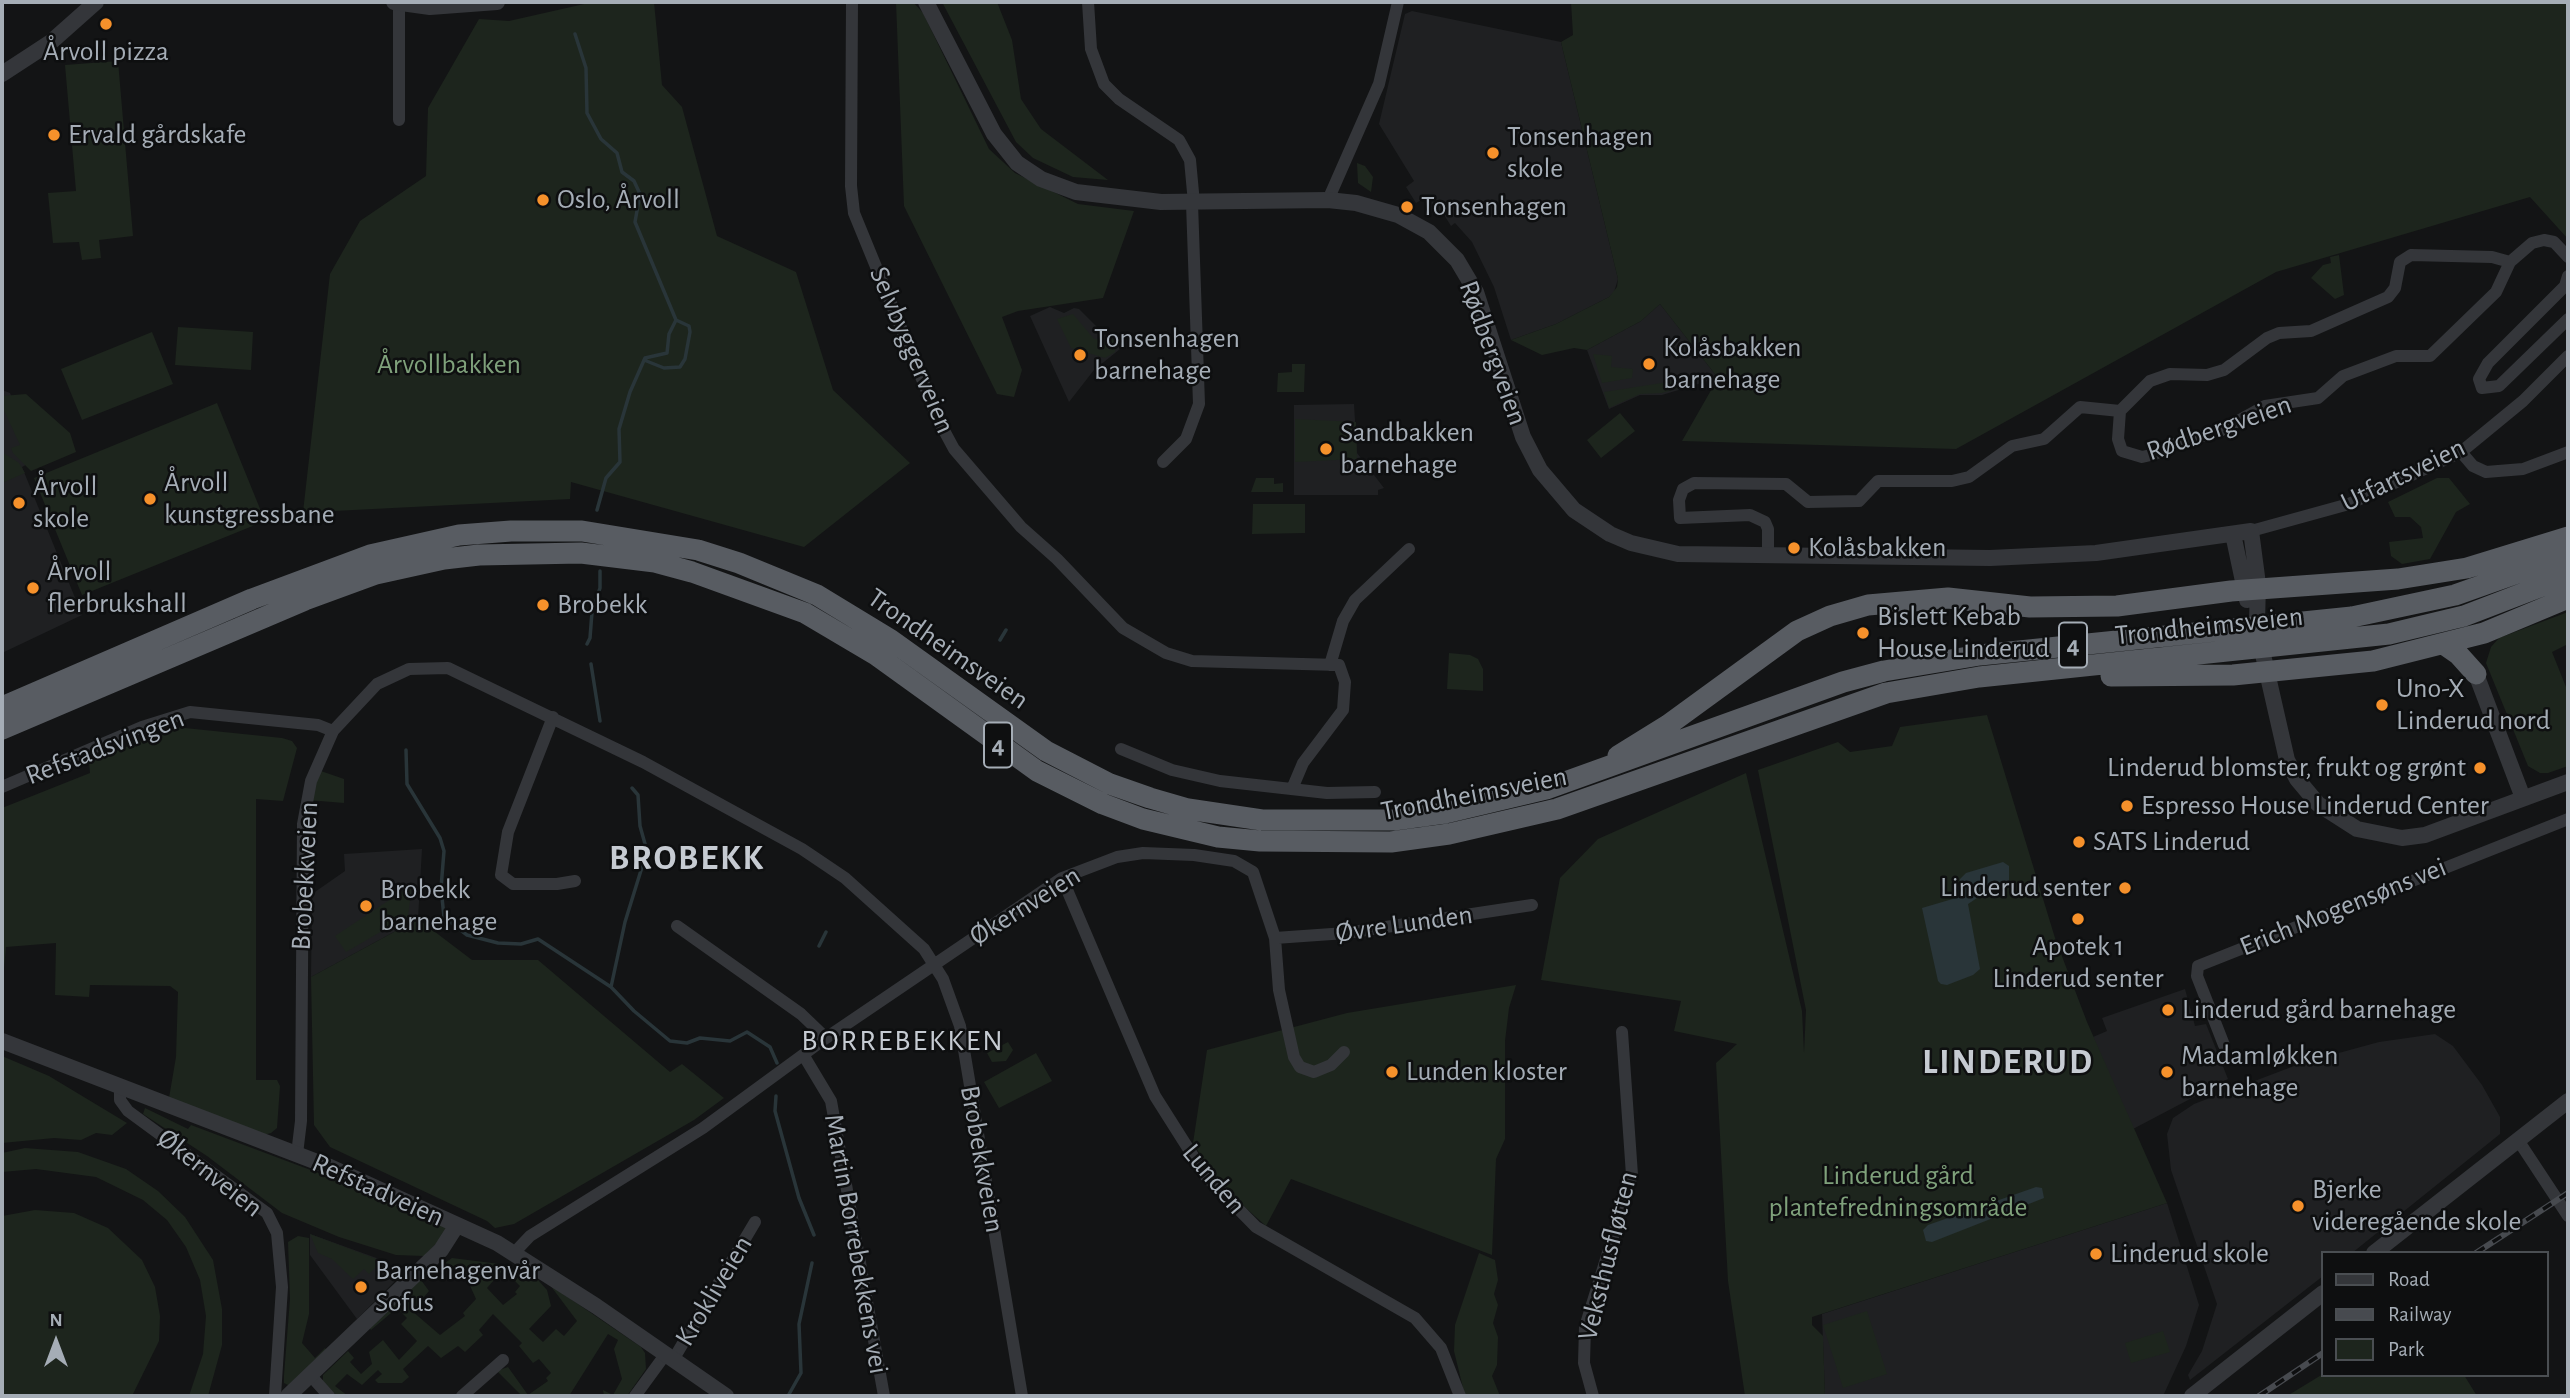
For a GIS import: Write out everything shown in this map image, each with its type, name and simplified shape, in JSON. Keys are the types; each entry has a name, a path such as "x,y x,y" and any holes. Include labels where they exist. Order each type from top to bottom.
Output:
{"highway":[{"name":"Trondheimsveien","path":"2,707 252,599 370,555 459,534 582,531 698,550 793,584 852,615 891,640 1020,735 1075,768 1120,787 1188,809 1262,820 1394,820 1502,801 1586,775 1843,682 1884,671 1979,654 2363,615 2455,595 2568,555"},
{"path":"1586,775 1668,725 1797,631 1830,616 1868,605 1948,598 2030,607 2093,608 2252,598 2468,568 2568,537"},
{"name":"Trondheimsveien","path":"2,729 305,600 376,574 444,559 545,552 655,562 776,600 848,636 1005,750 1061,785 1143,819 1218,837 1260,841 1391,842 1507,822 1609,793 1874,696 1934,684 2389,634 2464,616 2568,576"},
{"path":"2032,673 2096,676 2234,675 2373,661 2484,633 2568,598"},
{"path":"2476,674 2476,653 2484,633"},
{"path":"2445,645 2458,654 2476,674"}],"street":[{"path":"2,74 51,42 96,2"},
{"path":"394,2 430,7 497,2"},
{"path":"399,120 400,2"},
{"name":"Selvbyggerveien","path":"852,2 851,186 855,213 940,424 954,449 1021,527 1057,559 1123,628 1166,653 1192,661 1330,665"},
{"name":"Rødbergveien","path":"926,2 994,134 1027,171 1076,192 1193,203 1328,200 1364,205 1398,215 1429,232 1457,260 1483,309 1523,437 1540,470 1574,510 1610,534 1653,549 1678,554 2057,556 2251,531"},
{"path":"1088,2 1091,49 1104,84 1119,99 1179,140 1190,160 1199,404 1186,439 1163,462"},
{"path":"1328,200 1379,84 1398,2"},
{"name":"Rødbergveien","path":"2510,262 2492,257 2411,255 2400,262 2395,288 2388,297 2311,331 2279,333 2267,338 2224,370 2207,375 2170,374 2150,381 2120,411 2118,439 2122,451 2142,457 2220,431 2265,406 2318,398 2343,376 2396,356 2430,356 2496,292 2510,262 2532,243 2544,240 2554,242 2568,257"},
{"path":"2568,276 2565,286 2488,363 2479,379 2482,387 2499,386 2568,319"},
{"name":"Utfartsveien","path":"2251,531 2349,504 2461,452 2523,401 2568,356"},
{"name":"Rødbergveien","path":"1768,556 1768,530 1765,522 1750,516 1680,518 1679,500 1683,489 1694,484 1786,484 1808,502 1859,501 1878,481 1952,481 1969,477 2012,446 2044,439 2080,407 2120,411"},
{"path":"2461,452 2473,466 2486,472 2523,469 2568,452"},
{"name":"Erich Mogensøns vei","path":"2251,531 2252,598"},
{"name":"Erich Mogensøns vei","path":"2233,534 2252,598 2287,760 2297,779 2328,813 2357,829 2402,838 2444,829 2568,782"},
{"path":"1292,789 1298,771 1333,725 1345,703 1344,674 1339,665 1330,665 1335,642 1350,608 1365,590 1409,549"},
{"name":"Brobekkveien","path":"297,1154 300,1137 304,815 311,781 333,731 377,684 399,672 420,666 459,672 667,775 825,863 911,936 934,963 951,996 960,1026 1022,1396"},
{"path":"2476,674 2524,798"},
{"name":"Refstadsvingen","path":"2,787 142,727 190,712 304,723 333,731"},
{"path":"553,717 508,832 501,875 506,882 513,884 557,884 575,881"},
{"path":"1121,749 1185,774 1292,789 1346,794 1375,792"},
{"name":"Erich Mogensøns vei","path":"2224,1045 2197,976 2198,966 2568,819"},
{"name":"Økernveien","path":"514,1253 530,1236 646,1166 934,963 1062,878 1096,863 1143,853 1176,853 1227,859 1248,867 1260,887 1269,927 1275,938"},
{"name":"Lunden","path":"1062,878 1155,1096 1205,1175 1256,1227 1415,1318 1441,1348 1460,1396"},
{"name":"Øvre Lunden","path":"1275,938 1346,933 1532,905"},
{"path":"677,926 801,1014 826,1038"},
{"path":"1275,938 1279,990 1296,1063 1304,1069 1319,1071 1331,1065 1344,1052"},
{"name":"Veksthusfløtten","path":"1593,1396 1584,1363 1586,1327 1632,1175 1622,1032"},
{"name":"Refstadveien","path":"2,1041 297,1154 457,1225 514,1253 726,1396"},
{"name":"Martin Borrebekkens vei","path":"804,1056 824,1087 834,1116 884,1396"},
{"name":"Økernveien","path":"120,1087 120,1100 128,1111 267,1213 277,1233 282,1287 275,1396"},
{"path":"2377,1251 2568,1101"},
{"path":"2518,1140 2568,1216"},
{"name":"Krokliveien","path":"635,1396 669,1357 755,1222"},
{"path":"288,1396 441,1250 457,1225"},
{"path":"2192,1396 2322,1294"},
{"path":"462,1396 503,1360"},
{"path":"311,1376 329,1396"}],"shaded area":[{"name":"Tonsenhagen skole","path":"1412,11 1561,42 1618,279 1614,292 1609,297 1556,324 1511,340 1494,287 1472,242 1455,223 1451,226 1441,210 1433,214 1423,199 1416,203 1406,187 1414,181 1379,124 1405,14"},
{"name":"Kolåsbakken barnehage","path":"1660,304 1718,378 1662,395 1640,395 1609,409 1587,350 1641,321"},
{"name":"Tonsenhagen barnehage","path":"1050,307 1064,313 1074,308 1079,309 1107,337 1117,339 1120,349 1094,370 1069,402 1030,316"},
{"name":"Årvoll skole","path":"2,390 10,393 37,459 22,467 82,615 2,653"},
{"name":"Sandbakken barnehage","path":"1354,404 1357,453 1384,488 1378,490 1378,495 1294,495 1294,405"},
{"name":"Brobekk barnehage","path":"422,849 418,919 311,977 312,894 345,871 344,854"},
{"path":"2003,862 2009,866 2009,886 1968,904 1980,969 1973,975 1947,985 1941,984 1938,981 1922,908 1956,898 1960,879 1966,873"},
{"path":"2185,989 2195,1026 2206,1024 2228,1079 2133,1129 2093,1037 2107,1031 2102,1018"},
{"name":"Bjerke videregående skole","path":"2435,1034 2453,1046 2482,1085 2500,1117 2500,1134 2354,1251 2322,1251 2322,1277 2190,1380 2188,1375 2202,1351 2217,1304 2171,1170 2167,1134 2173,1118 2194,1104 2302,1063 2379,1042"},
{"path":"2036,1187 2042,1188 2044,1198 1932,1242 1926,1241 1923,1230 1928,1225"},
{"name":"Linderud skole","path":"2167,1203 2199,1305 2186,1346 2163,1396 1825,1396 1822,1314"},
{"name":"Barnehagenvår Sofus","path":"310,1234 382,1260 399,1277 357,1319 310,1255"}],"green space":[{"name":"Årvollbakken","path":"593,2 654,2 662,85 682,107 717,236 796,272 833,390 910,463 804,547 571,482 570,499 314,512 302,521 330,274 360,221 426,176 428,108 479,19 509,21"},
{"path":"896,2 913,2 923,13 989,149 1015,173 1078,204 1134,211 1103,298 1018,311 1002,317 1022,370 1014,397 997,394 904,206"},
{"path":"942,2 997,2 1012,40 1021,99 1041,129 1108,180 1073,177 1033,158 1016,142"},
{"path":"1571,2 2568,2 2568,239 2530,197 2276,272 1956,449 1682,441 1718,378 1660,304 1641,321 1587,350 1574,348 1542,355 1511,340 1556,324 1609,297 1617,287 1618,279 1561,42 1573,35"},
{"path":"118,61 133,236 99,240 101,258 82,260 79,242 53,243 48,193 76,191 65,65"},
{"path":"1357,163 1365,166 1373,177 1371,192 1358,183"},
{"path":"2339,255 2344,295 2335,299 2311,278 2323,265 2331,263 2330,257"},
{"path":"1073,314 1094,339 1117,339 1115,352 1105,358 1071,348 1057,319"},
{"path":"178,327 253,332 251,370 175,365"},
{"path":"152,332 173,384 82,420 61,369"},
{"path":"1593,354 1612,356 1611,367 1633,369 1632,378 1602,383"},
{"path":"1292,364 1305,364 1304,392 1277,392 1278,373 1292,372"},
{"path":"1681,380 1683,387 1662,393 1640,394 1609,408 1604,392"},
{"path":"26,394 70,433 76,452 31,471 13,453 11,448 20,445 2,406 2,396"},
{"name":"Årvoll kunstgressbane","path":"217,403 265,521 82,595 34,478"},
{"path":"1620,413 1635,431 1601,458 1587,440"},
{"path":"1295,419 1356,422 1357,459 1295,462"},
{"path":"2,452 19,463 25,473 2,483"},
{"path":"1256,478 1274,478 1274,484 1283,483 1283,492 1251,492"},
{"path":"2437,478 2449,478 2470,504 2456,512 2430,559 2402,564 2391,556 2389,542 2423,538 2421,527 2410,517 2395,517 2388,502"},
{"path":"1253,504 1305,504 1305,533 1252,534"},
{"path":"2568,612 2568,644 2552,652 2568,692 2568,766 2540,773 2528,766 2486,663 2491,647 2499,638"},
{"path":"1449,653 1470,655 1478,659 1483,669 1483,691 1447,689"},
{"name":"Linderud gård plantefredningsområde","path":"1987,715 2055,938 2087,1022 2167,1203 1812,1317 1812,1325 1823,1336 1825,1396 1745,1396 1728,1281 1716,1063 1737,1044 1674,1031 1681,1001 1541,980 1560,878 1598,839 1746,773 1802,1011 1804,1053 1806,1010 1758,770 1838,742 1850,752 1892,746 1900,727"},
{"path":"175,727 282,738 292,741 297,748 283,801 256,799 256,1080 277,1080 280,1086 277,1128 264,1135 169,1098 176,1057 178,992 170,986 90,985 89,997 55,995 56,943 6,947 2,990 2,808 90,773 89,762"},
{"path":"318,770 344,779 344,803 308,800"},
{"path":"412,885 408,916 346,952 335,936"},
{"path":"418,919 472,960 538,960 670,1072 682,1064 724,1098 694,1120 514,1224 495,1228 487,1221 330,1147 314,1125 311,977"},
{"path":"1516,985 1509,1008 1505,1041 1505,1139 1496,1159 1492,1255 1291,1179 1266,1226 1219,1184 1193,1143 1207,1050 1347,1013"},
{"path":"1008,1042 1013,1050 1006,1061 992,1062 987,1053"},
{"path":"1036,1053 1052,1081 999,1108 984,1082"},
{"path":"2,1056 49,1076 127,1123 112,1135 96,1133 81,1140 54,1138 2,1143"},
{"path":"145,1108 188,1129 191,1125 369,1192 446,1227 447,1233 424,1256 396,1255 339,1237 282,1213 207,1156 143,1114"},
{"path":"25,1148 78,1152 126,1169 158,1191 185,1217 213,1260 222,1309 222,1345 208,1396 189,1396 203,1354 206,1316 200,1280 186,1247 167,1220 143,1200 96,1177 36,1169 2,1172 2,1153"},
{"path":"35,1210 74,1213 108,1228 142,1260 155,1287 160,1316 159,1341 132,1396 2,1396 2,1216"},
{"path":"310,1234 382,1261 369,1274 364,1269 353,1279 332,1259 318,1253"},
{"path":"298,1236 309,1238 309,1314 302,1343 315,1358 325,1348 327,1351 293,1384 288,1385 284,1383 284,1375 290,1299 288,1242"},
{"path":"1479,1253 1495,1260 1498,1280 1494,1294 1498,1305 1493,1323 1498,1337 1497,1365 1492,1376 1500,1396 1465,1396 1454,1351 1455,1325"},
{"path":"452,1258 500,1264 508,1274 501,1272 487,1288 503,1305 517,1294 515,1292 520,1286 515,1281 522,1273 538,1280 547,1290 551,1306 529,1329 543,1342 556,1329 564,1336 577,1321 550,1285 641,1347 645,1353 646,1369 627,1396 604,1396 603,1390 613,1395 622,1379 614,1349 618,1340 608,1334 569,1396 522,1396 497,1371 508,1367 528,1395 548,1381 546,1378 551,1373 539,1359 533,1363 519,1346 522,1343 493,1314 479,1330 483,1335 465,1352 458,1346 441,1358 428,1346 403,1369 409,1377 402,1383 378,1383 375,1380 382,1374 378,1370 362,1385 347,1374 335,1386 348,1396 337,1396 323,1381 323,1375 348,1351 354,1358 350,1362 361,1374 372,1364 369,1352 383,1340 399,1360 417,1341 401,1324 407,1318 397,1308 371,1330 369,1327 410,1287 421,1280 429,1291 412,1311 440,1335 465,1316 463,1313 476,1299 467,1279 451,1265 442,1270 438,1268"},
{"path":"1867,1311 1887,1374 1843,1388 1823,1325"},
{"path":"2163,1331 2170,1352 2131,1363 2125,1343"},
{"path":"2322,1375 2322,1377 2465,1377 2477,1396 2287,1396"}],"waterway":[{"path":"575,34 586,68 587,113 601,139 617,153 622,172 634,181 640,194 635,222 676,320 669,334 667,353 645,358 630,392 619,429 620,462 606,478 597,510"},
{"path":"644,360 664,368 680,367 685,359 690,332 689,326 676,320"},
{"path":"587,644 592,612 600,588 600,571"},
{"path":"1000,640 1006,630"},
{"path":"591,664 600,721"},
{"path":"406,750 407,784 440,838 444,851 441,888 444,917 467,935 498,943 521,944 538,939 611,987"},
{"path":"632,788 638,795 640,826 647,851 625,922 611,987 634,1011 670,1041 687,1043 700,1038 730,1041 747,1032 770,1047 777,1063"},
{"path":"819,946 826,932"},
{"path":"776,1096 775,1111 799,1198 814,1235"},
{"path":"788,1396 801,1373 799,1324 812,1263"}],"railway":[{"path":"2479,1251 2568,1193"},
{"path":"2259,1396 2322,1354"}],"place":[{"name":"Årvoll pizza","path":"106,24"},
{"name":"Ervald gårdskafe","path":"54,135"},
{"name":"Tonsenhagen skole","path":"1493,153"},
{"name":"Oslo, Årvoll","path":"543,200"},
{"name":"Tonsenhagen","path":"1407,207"},
{"name":"Tonsenhagen barnehage","path":"1080,355"},
{"name":"Kolåsbakken barnehage","path":"1649,364"},
{"name":"Sandbakken barnehage","path":"1326,449"},
{"name":"Årvoll kunstgressbane","path":"150,499"},
{"name":"Årvoll skole","path":"19,503"},
{"name":"Kolåsbakken","path":"1794,548"},
{"name":"Årvoll flerbrukshall","path":"33,588"},
{"name":"Brobekk","path":"543,605"},
{"name":"Bislett Kebab House Linderud","path":"1863,633"},
{"name":"Uno-X Linderud nord","path":"2382,705"},
{"name":"Linderud blomster, frukt og grønt","path":"2480,768"},
{"name":"Espresso House Linderud Center","path":"2127,806"},
{"name":"SATS Linderud","path":"2079,842"},
{"name":"Linderud senter","path":"2125,888"},
{"name":"Brobekk barnehage","path":"366,906"},
{"name":"Apotek 1 Linderud senter","path":"2078,919"},
{"name":"Linderud gård barnehage","path":"2168,1010"},
{"name":"Lunden kloster","path":"1392,1072"},
{"name":"Madamløkken barnehage","path":"2167,1072"},
{"name":"Bjerke videregående skole","path":"2298,1206"},
{"name":"Linderud skole","path":"2096,1254"},
{"name":"Barnehagenvår Sofus","path":"361,1287"}],"district":[{"name":"BROBEKK","path":"687,858"},
{"name":"BORREBEKKEN","path":"903,1041"},
{"name":"LINDERUD","path":"2008,1062"}]}
